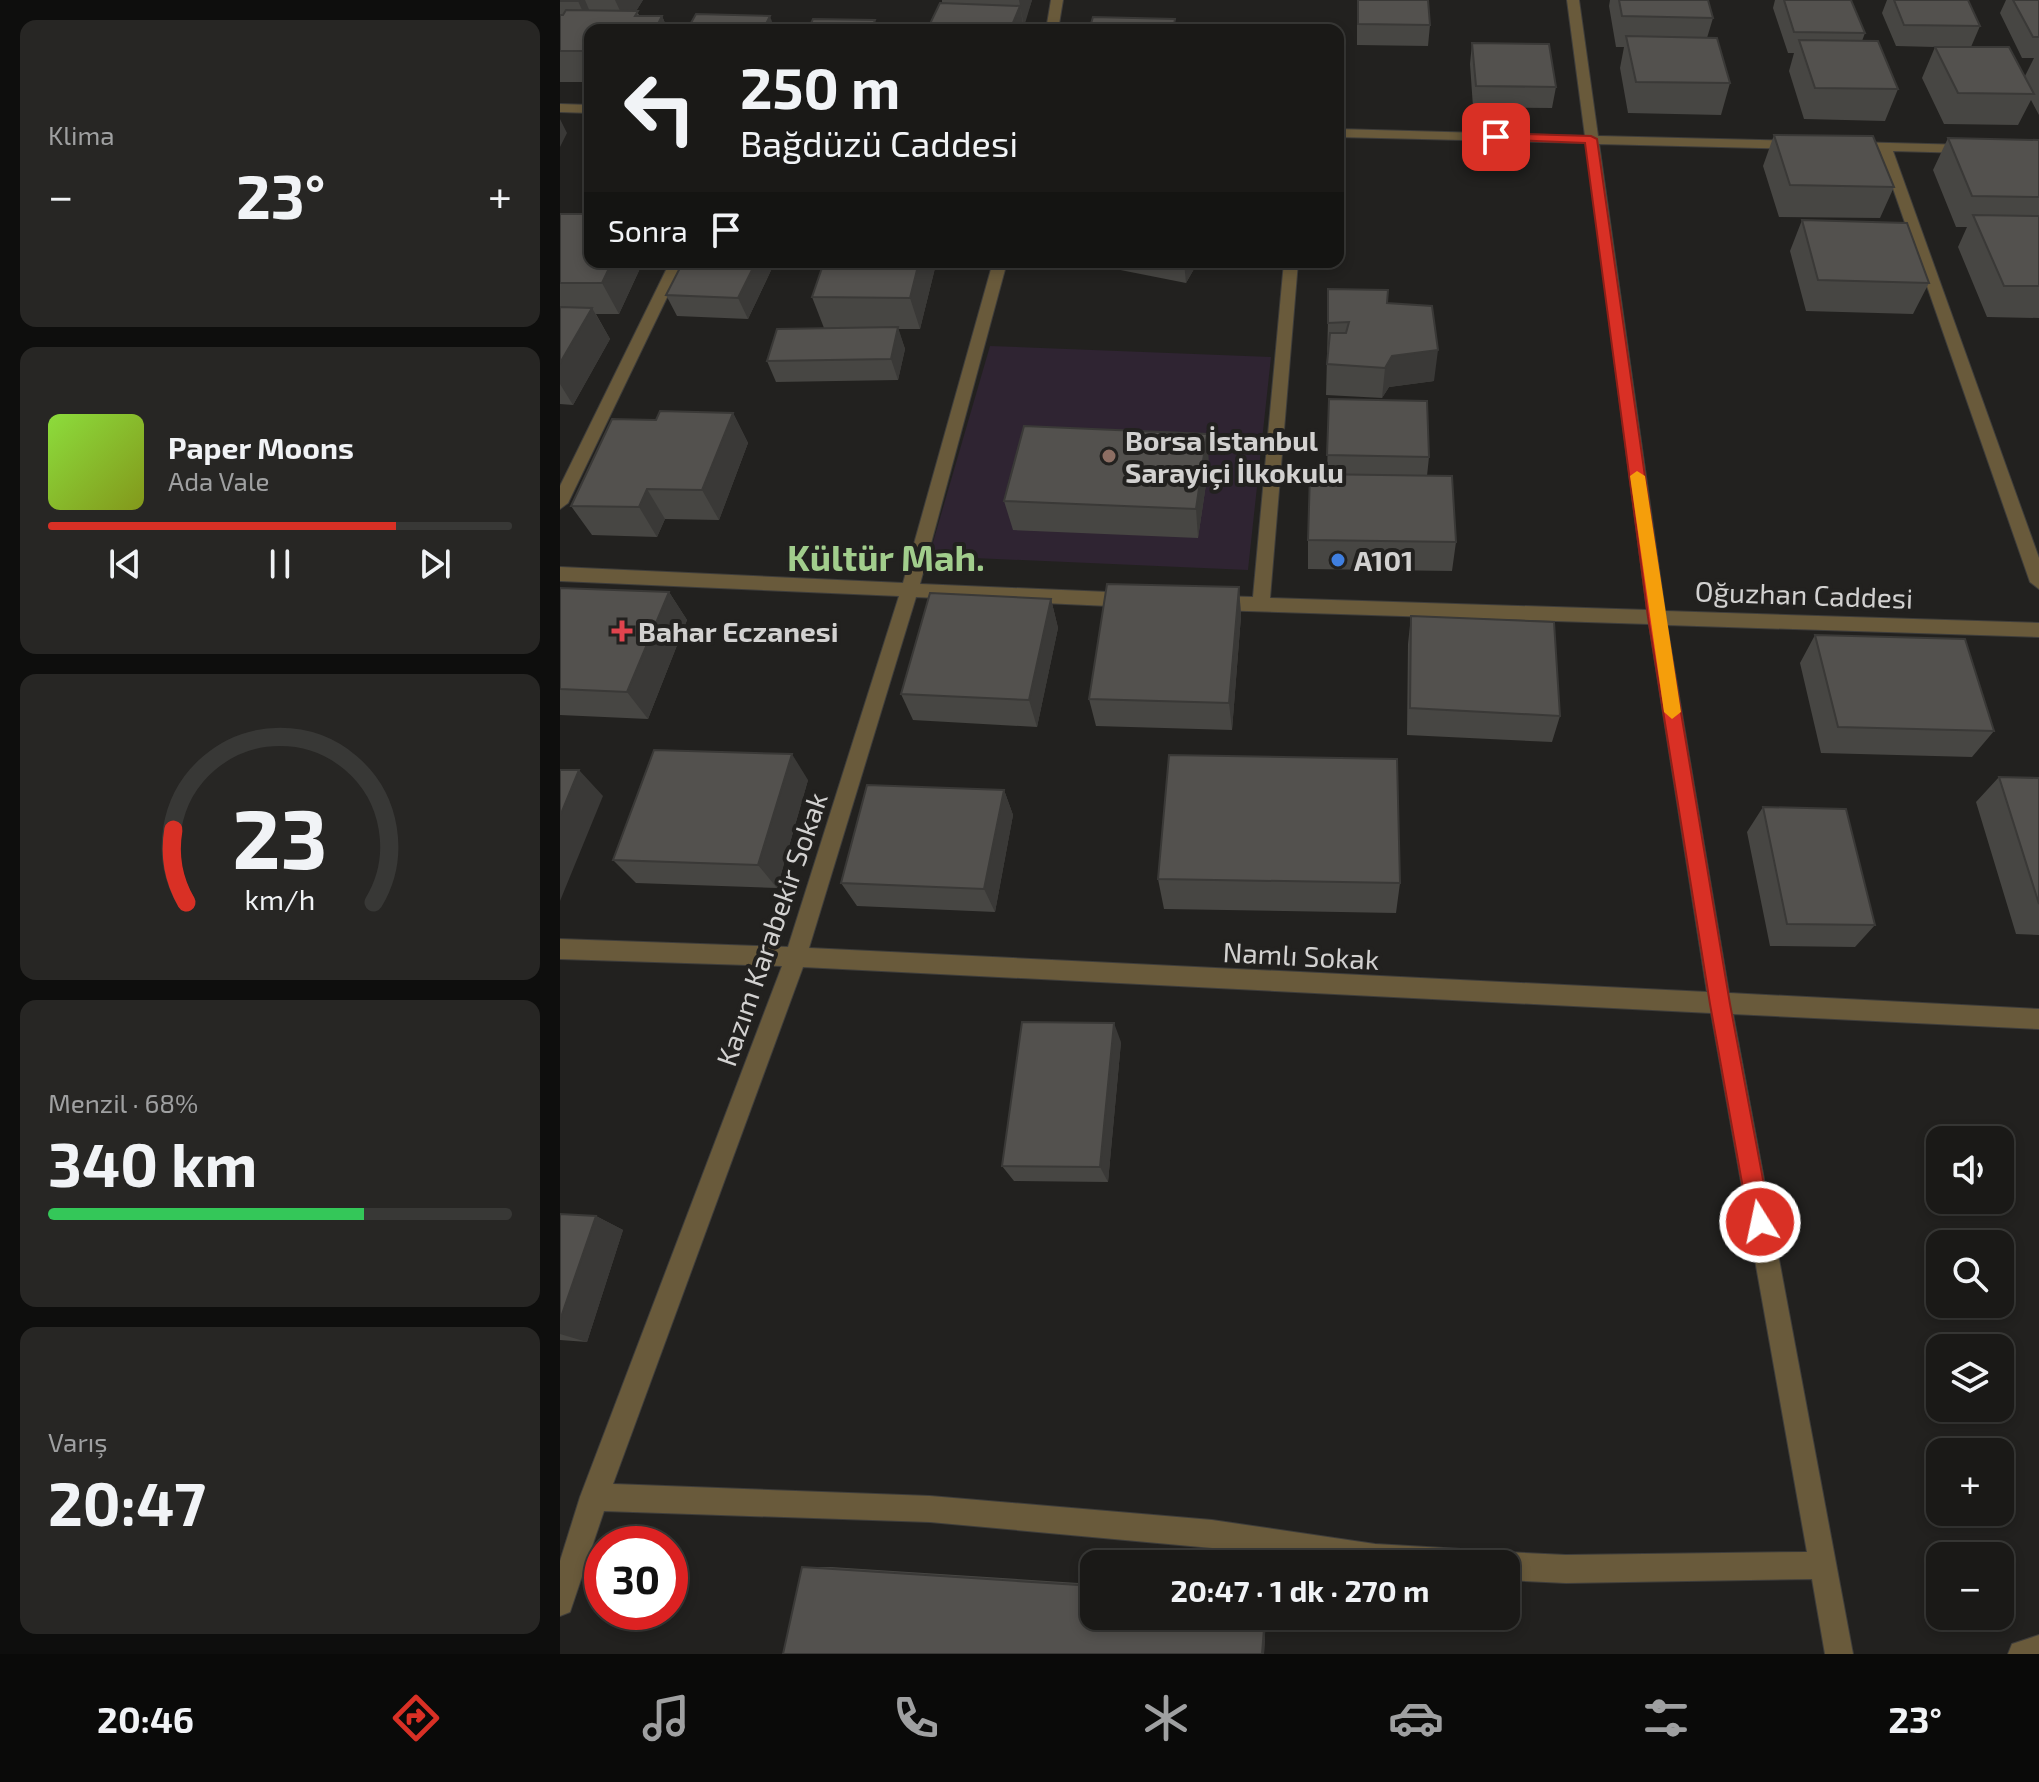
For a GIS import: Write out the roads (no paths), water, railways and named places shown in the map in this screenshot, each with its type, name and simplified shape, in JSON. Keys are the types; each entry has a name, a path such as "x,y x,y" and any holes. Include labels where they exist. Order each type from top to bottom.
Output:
{"street":[{"path":"1053,24 1057,0"},
{"path":"1573,0 1657,617 1720,1004 1839,1654"},
{"path":"560,108 584,109"},
{"path":"1344,133 1808,145"},
{"path":"1838,146 1977,149"},
{"path":"1885,147 2039,582"},
{"path":"560,503 674,268"},
{"name":"Kazım Karabekir Sokak","path":"560,1602 593,1497 796,957 911,592 998,268"},
{"path":"1261,605 1290,268"},
{"path":"560,574 1150,601"},
{"name":"Oğuzhan Caddesi","path":"1198,602 2039,630"},
{"name":"Namlı Sokak","path":"560,949 796,957 2039,1019"},
{"path":"593,1497 930,1509 1212,1534 1321,1550"},
{"path":"1520,1567 1566,1569 1823,1565"},
{"path":"2022,1654 2039,1649"}],"place":[{"name":"Borsa İstanbul Sarayiçi İlkokulu","path":"1109,456"},
{"name":"A101","path":"1338,560"},
{"name":"Bahar Eczanesi","path":"622,631"}],"district":[{"name":"Kültür Mah.","path":"886,556"}]}
